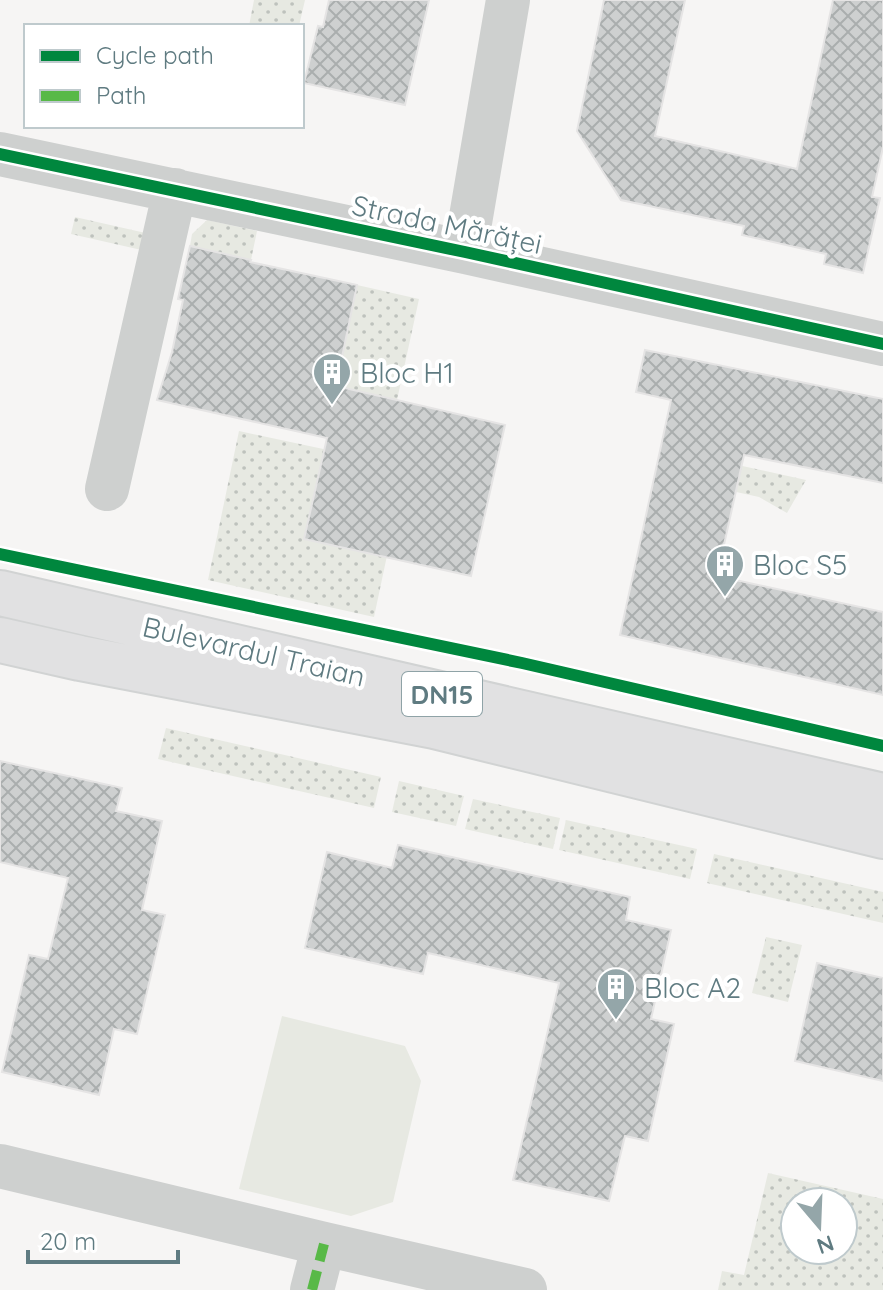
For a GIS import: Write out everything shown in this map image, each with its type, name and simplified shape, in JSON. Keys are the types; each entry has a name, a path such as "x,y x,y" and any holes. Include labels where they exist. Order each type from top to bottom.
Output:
{"main road":[{"name":"Bulevardul Traian","path":"0,593 883,796"},
{"name":"Bulevardul Traian","path":"0,640 434,726 883,836"}],"street":[{"path":"465,252 508,0"},
{"name":"Strada Mărăței","path":"0,154 883,344"},
{"path":"107,489 175,190"},
{"path":"0,1166 525,1290"},
{"path":"312,1290 324,1244"}],"shaded area":[{"path":"254,0 305,0 299,24 249,24"},
{"path":"75,217 150,234 146,251 71,234"},
{"path":"207,220 257,231 251,260 190,246 192,234"},
{"path":"357,285 419,299 397,400 332,385"},
{"path":"239,431 328,450 304,539 363,552 392,532 374,617 208,580"},
{"path":"665,449 806,480 787,513 759,497 659,475"},
{"path":"166,728 381,777 374,808 158,759"},
{"path":"399,781 464,796 456,826 392,812"},
{"path":"473,799 560,818 553,849 465,829"},
{"path":"566,820 697,849 690,879 559,850"},
{"path":"714,854 883,892 883,923 707,883"},
{"path":"766,937 802,945 788,1002 752,993"},
{"path":"282,1016 405,1046 421,1081 393,1202 351,1216 239,1189"},
{"path":"768,1173 826,1186 779,1186 779,1266 859,1266 859,1194 883,1199 883,1290 718,1290 722,1271 744,1275"}],"building":[{"path":"329,0 429,0 405,105 304,83 318,26 323,27"},
{"path":"604,0 685,0 655,136 797,169 833,0 883,0 883,147 872,197 880,198 863,273 824,264 826,254 742,235 744,226 621,200 577,131"},
{"name":"Bloc H1","path":"190,246 357,285 336,386 505,425 471,576 304,539 327,438 157,400 172,352 183,300 178,299"},
{"path":"645,350 883,399 883,483 744,455 717,576 883,612 883,695 620,635 671,400 636,392"},
{"path":"0,761 122,788 116,811 162,821 142,910 165,915 137,1034 114,1029 99,1095 2,1072 29,955 48,959 68,878 0,862"},
{"name":"Bloc A2","path":"398,845 630,897 626,920 671,930 651,1019 674,1024 648,1141 625,1136 609,1201 513,1180 559,983 428,953 423,974 305,948 327,852 392,868"},
{"path":"817,963 883,978 883,1081 795,1061"}],"marked path":[{"path":"312,1290 324,1244"}],"cycle path":[{"path":"0,154 883,344"},
{"path":"0,554 522,663 883,746"}],"place":[{"name":"Bloc H1","path":"332,406"},
{"name":"Bloc S5","path":"725,598"},
{"name":"Bloc A2","path":"616,1021"}]}
